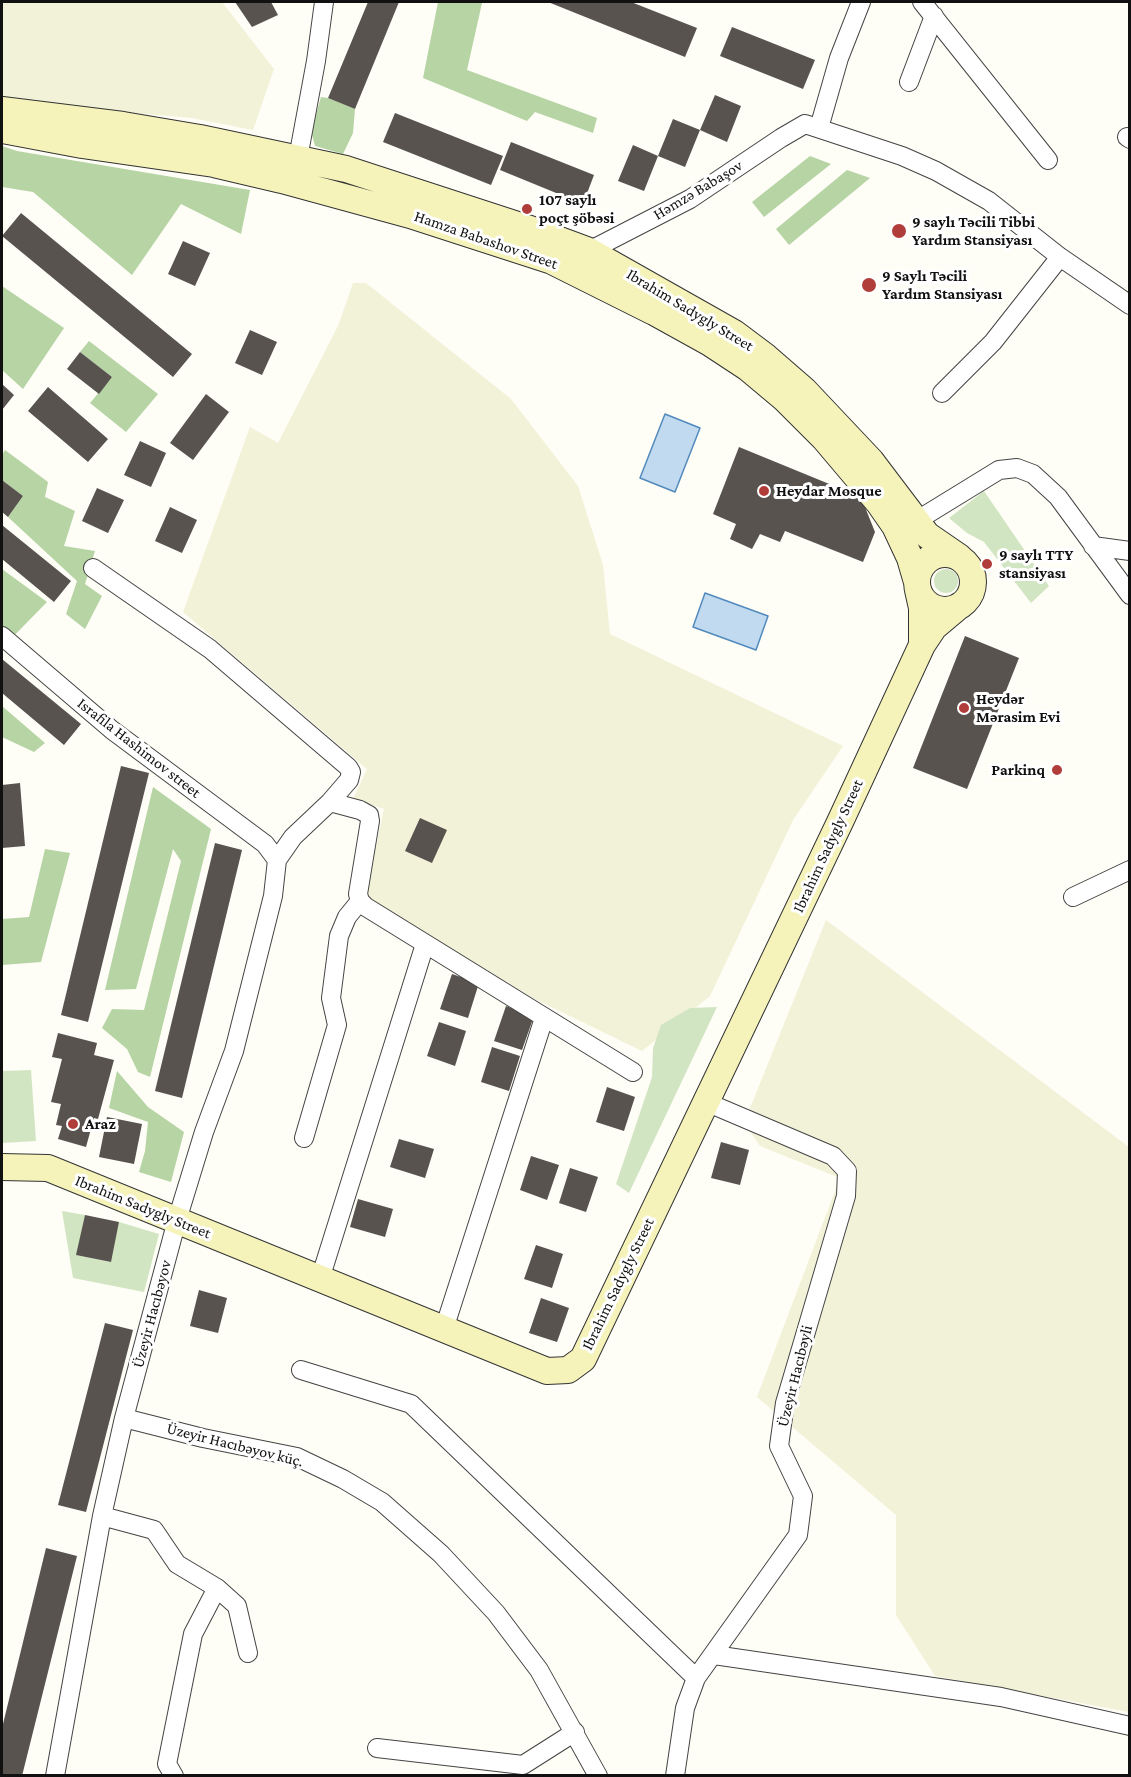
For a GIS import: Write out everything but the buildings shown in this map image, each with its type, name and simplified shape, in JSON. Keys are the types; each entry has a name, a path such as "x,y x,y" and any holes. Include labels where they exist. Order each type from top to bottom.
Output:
{"street":[{"path":"313,2 319,28"},
{"path":"298,158 316,61 324,2"},
{"path":"861,2 812,126 902,156 936,171 989,201 1060,257 1128,302"},
{"path":"922,2 1048,160"},
{"path":"909,82 934,16"},
{"name":"Hamza Babashov Street","path":"2,110 165,132 358,172 589,251"},
{"name":"Həmzə Babaşov","path":"552,261 589,251 690,199 781,138 812,126"},
{"name":"Hamza Babashov Street","path":"2,130 82,145 214,164 410,215 552,261 654,312 748,369 785,399 825,438 879,502 895,526 905,547 917,586 923,626 922,645"},
{"name":"Ibrahim Sadygly Street","path":"589,251 734,333 766,357 804,390 871,461 927,535 959,557"},
{"path":"942,393 993,342 1060,257"},
{"path":"916,521 999,470 1017,468 1033,474 1058,497 1130,595"},
{"path":"1093,546 1130,551"},
{"path":"922,645 934,627 959,606 969,596 973,582 969,568 959,557 945,554 931,558 920,568 917,586 921,596 931,606 945,610 959,606"},
{"path":"93,568 210,649 348,767 351,772 349,780 330,802 293,837 276,860"},
{"name":"Israfila Hashimov street","path":"2,636 112,730 265,844 276,860"},
{"name":"Ibrahim Sadygly Street","path":"2,1167 48,1168 547,1371 568,1370 583,1359 922,645"},
{"path":"330,802 360,810 369,815 370,821 358,894 360,901 366,907 633,1072"},
{"name":"Üzeyir Hacıbəyov","path":"55,1776 102,1516 124,1418 177,1220 204,1132 234,1051 273,896 276,860"},
{"path":"1073,897 1130,870"},
{"path":"304,1138 338,1025 331,998 339,936 348,917 360,901"},
{"path":"320,1278 425,944"},
{"path":"444,1329 544,1018"},
{"name":"Üzeyir Hacıbəyli","path":"675,1776 685,1708 696,1678 798,1535 804,1496 779,1446 785,1403 846,1196 847,1171 833,1156 706,1102"},
{"path":"301,1370 411,1404 696,1678"},
{"name":"Üzeyir Hacıbəyov küç.","path":"124,1418 203,1438 297,1457 343,1479 382,1502 441,1554 496,1613 539,1670 598,1776"},
{"path":"102,1516 154,1530 177,1564 217,1588 237,1606 248,1653"},
{"path":"174,1776 166,1764 193,1634 217,1588"},
{"path":"714,1654 1001,1697 1130,1726"},
{"path":"377,1748 523,1765 575,1732"}],"green space":[{"path":"2,2 222,2 274,69 253,130 192,118 2,102"},
{"path":"438,2 482,3 467,70 597,118 593,133 535,112 527,121 423,78"},
{"path":"321,97 355,109 353,133 343,154 315,146 311,131"},
{"path":"2,146 17,151 250,190 241,234 181,204 132,275 33,192 2,187"},
{"path":"810,156 831,164 764,217 752,202"},
{"path":"847,170 870,178 789,245 776,229"},
{"path":"353,283 366,283 511,399 578,486 603,565 610,634 843,746 793,820 710,996 642,1051 535,999 365,896 384,809 353,799 367,769 183,612 250,427 278,443 338,326"},
{"path":"2,286 64,328 23,389 2,370"},
{"path":"89,341 158,394 126,432 90,403 112,377 80,352"},
{"path":"5,450 48,482 45,497 75,511 64,546 95,551 85,584 102,596 85,629 66,614 77,581 8,517 23,496 2,480 2,455"},
{"path":"984,491 1049,586 1031,603 984,542 967,533 949,518"},
{"path":"2,569 47,602 2,648"},
{"path":"946,569 955,572 958,581 955,590 946,593 937,590 934,581 937,572"},
{"path":"2,706 45,743 34,752 2,737"},
{"path":"153,787 211,829 150,1077 138,1072 127,1049 102,1028 112,1009 144,1010 181,861 173,849 136,989 105,990"},
{"path":"45,849 70,853 41,962 2,965 2,919 29,917"},
{"path":"826,920 1129,1147 1129,1712 935,1676 896,1615 896,1515 757,1397 840,1178 760,1146 744,1123"},
{"path":"717,1007 629,1193 616,1184 652,1077 653,1048 661,1025 690,1008"},
{"path":"31,1070 36,1141 2,1143 2,1071"},
{"path":"117,1071 148,1107 184,1132 171,1182 139,1172 145,1151 148,1122 109,1108"},
{"path":"62,1211 85,1215 77,1255 110,1262 119,1222 159,1234 144,1292 73,1278"}],"water":[{"path":"665,414 700,428 675,492 640,478"},
{"path":"705,593 768,616 756,650 693,627"}],"place":[{"name":"107 saylı poçt şöbəsi","path":"527,209"},
{"name":"9 saylı Təcili Tibbi Yardım Stansiyası","path":"899,231"},
{"name":"9 Saylı Təcili Yardım Stansiyası","path":"869,285"},
{"name":"Heydar Mosque","path":"764,491"},
{"name":"9 saylı TTY stansiyası","path":"987,564"},
{"name":"Heydər Mərasim Evi","path":"964,708"},
{"name":"Parkinq","path":"1057,770"},
{"name":"Araz","path":"73,1124"}]}
